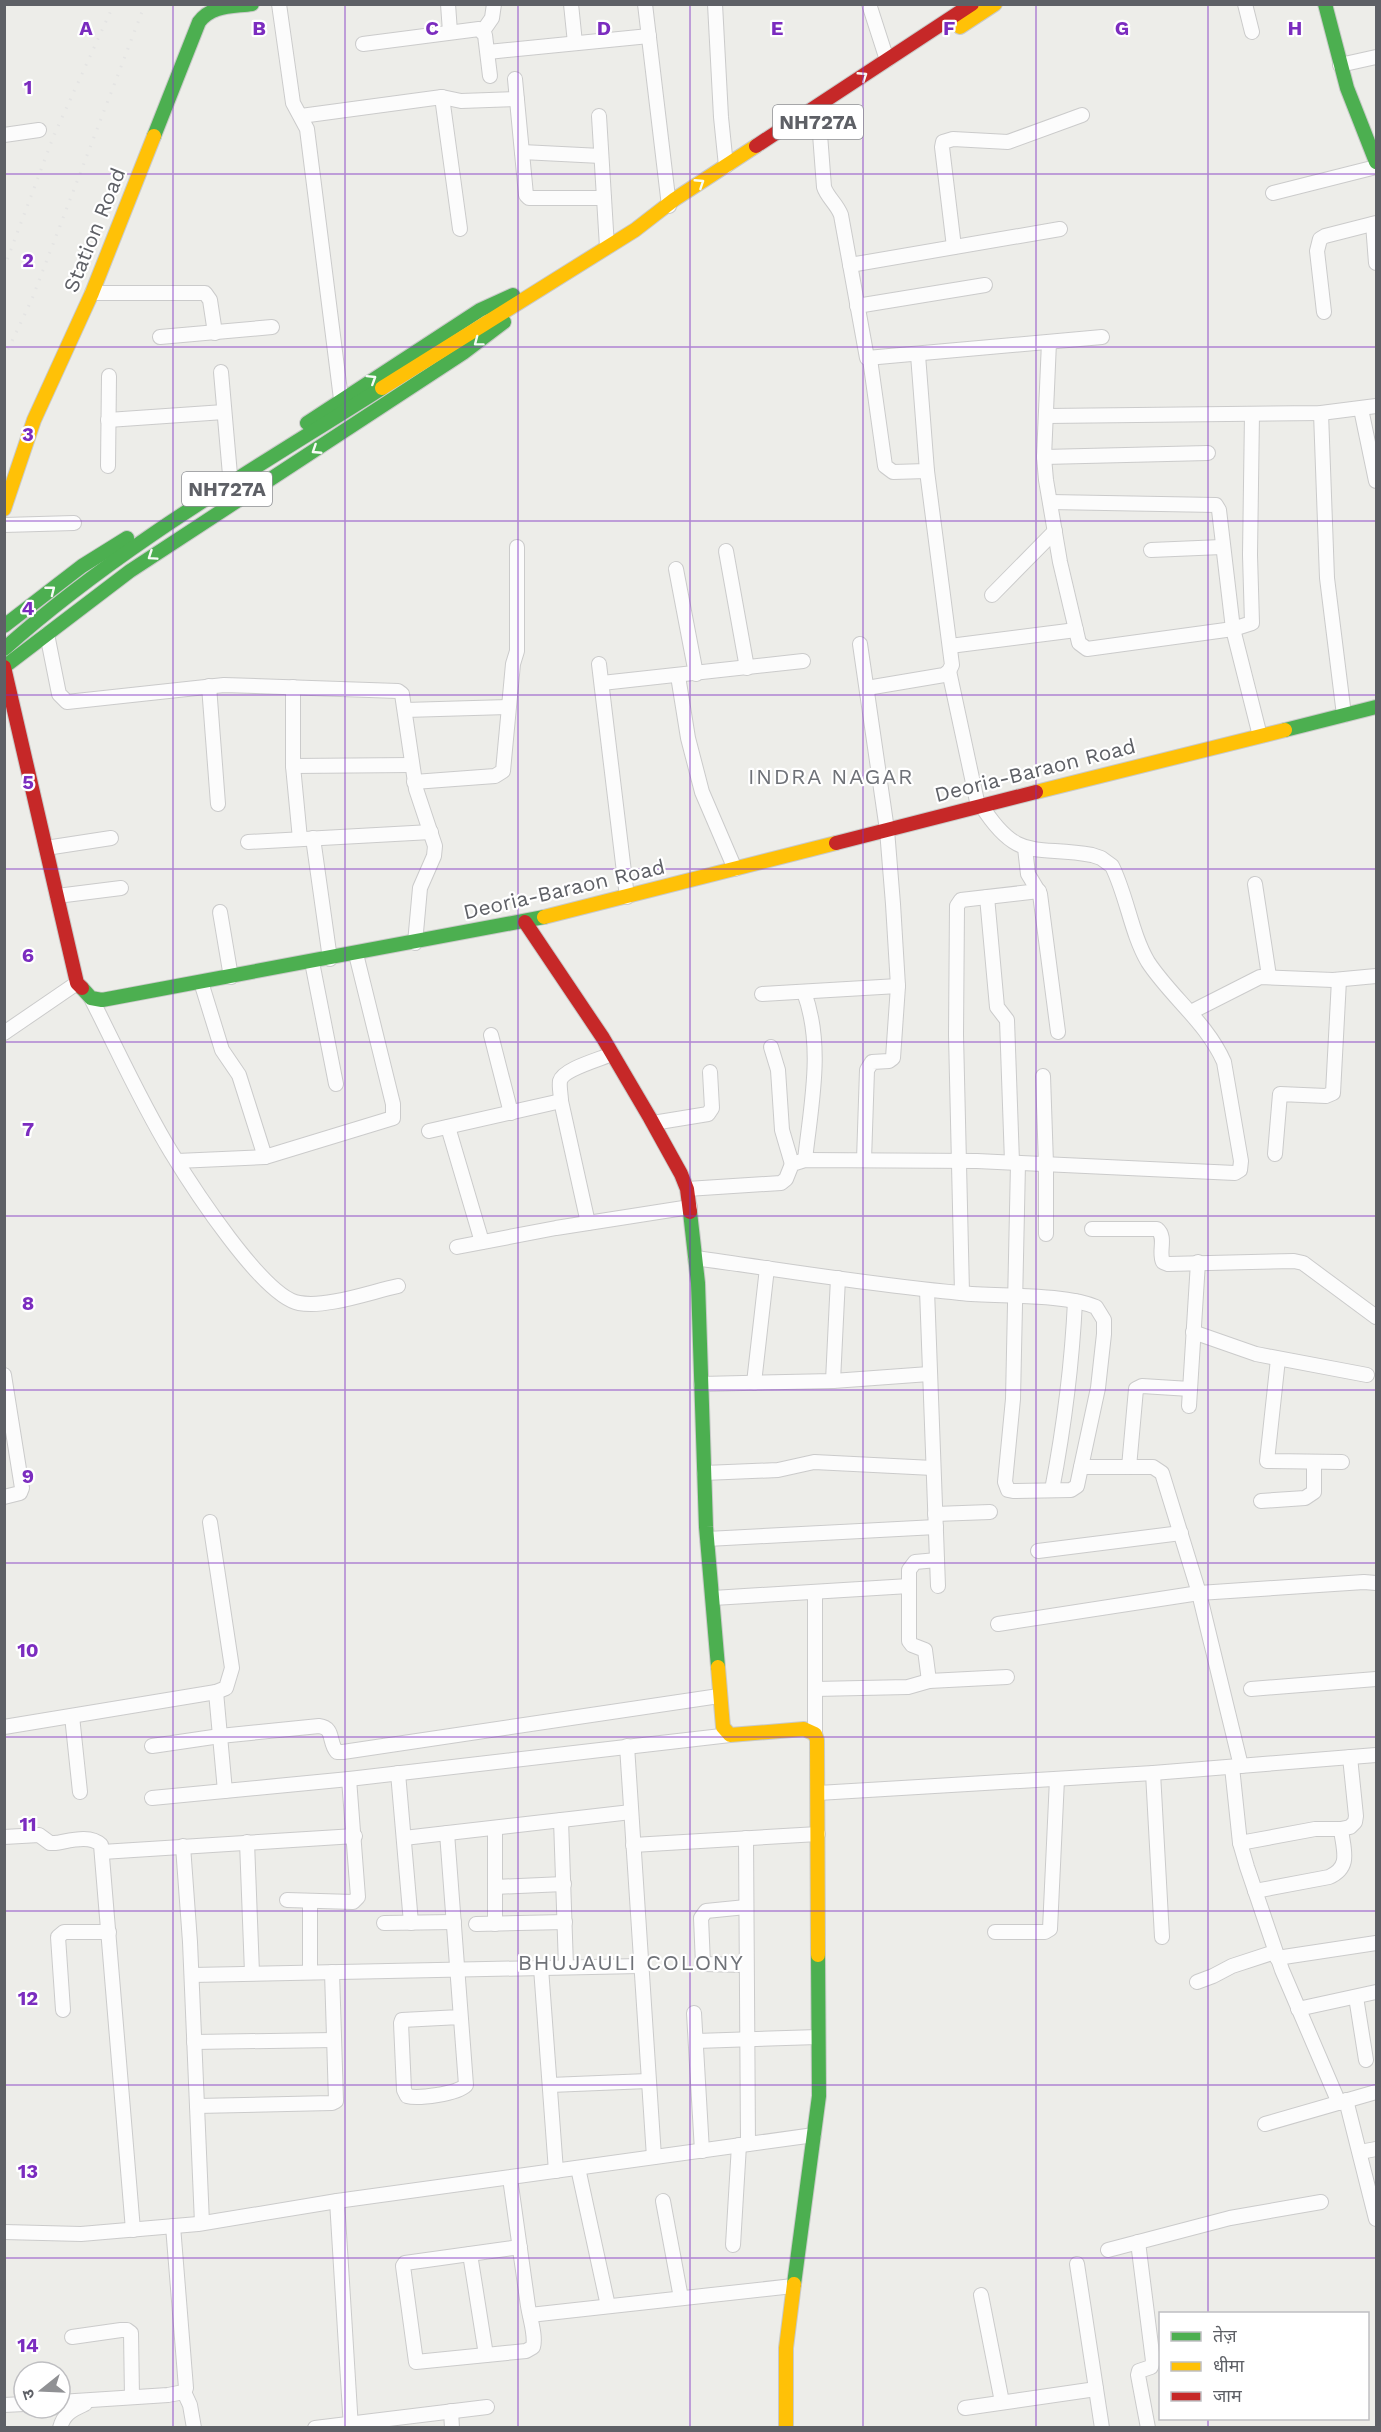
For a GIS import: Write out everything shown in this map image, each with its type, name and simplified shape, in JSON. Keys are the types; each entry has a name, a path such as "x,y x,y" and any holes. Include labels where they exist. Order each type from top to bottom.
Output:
{"main road":[{"name":"Station Road","path":"4,509 34,420 92,293 199,21 209,11 252,4"},
{"name":"NH727A","path":"670,209 726,166 972,4"},
{"name":"NH727A","path":"873,86 995,4"},
{"path":"1325,4 1340,65 1377,162"},
{"name":"NH727A","path":"4,649 41,616 117,558 175,523 458,339 846,104"},
{"path":"4,626 82,566 230,475 340,399 480,310 509,296 537,290"},
{"path":"91,998 77,983 4,667 130,571 463,352 521,308 537,290"},
{"name":"Deoria-Baraon Road","path":"91,998 102,1000 525,922 980,805 1377,707"},
{"path":"525,922 612,1054 653,1123 687,1189 698,1283 707,1539 723,1727 730,1735 804,1729 815,1734 818,1750 819,2096 786,2348 786,2427"}],"street":[{"path":"279,4 293,103 307,129 340,399"},
{"path":"448,4 450,32"},
{"path":"490,76 483,31 492,18 494,4"},
{"path":"572,4 574,43"},
{"path":"645,4 670,209"},
{"path":"715,4 726,166"},
{"path":"869,4 887,60"},
{"path":"1245,4 1252,32"},
{"path":"363,44 450,32 479,29 483,31"},
{"path":"488,52 649,36"},
{"path":"1340,65 1377,57"},
{"path":"515,79 527,196 604,198"},
{"path":"301,116 442,97 461,101 517,99"},
{"path":"442,97 460,229"},
{"path":"954,247 943,142 953,139 1008,142 1083,115"},
{"path":"599,116 607,247"},
{"path":"819,121 824,187 826,193 839,208 865,357 870,359 918,355 1102,337"},
{"path":"4,135 39,130"},
{"path":"522,152 601,156"},
{"path":"1273,193 1377,167"},
{"path":"1324,312 1317,251 1320,239 1375,223 1377,263"},
{"path":"850,265 1059,229"},
{"path":"857,306 985,285"},
{"path":"92,293 205,293 210,300 215,333"},
{"path":"160,338 272,327"},
{"path":"1050,342 1044,458 1055,531 1076,630 1082,647 1094,649 1250,625 1253,619 1250,555 1252,414"},
{"path":"799,1162 959,1161 1238,1172 1241,1161 1224,1062 1220,1051 1191,1012 1148,962 1112,866 1092,855 1025,848 1005,837 980,805 950,672 952,665 950,646 927,471 918,355"},
{"path":"870,359 885,466 893,472 927,471"},
{"path":"221,372 230,475"},
{"path":"108,466 109,376"},
{"path":"1047,416 1321,413 1377,406"},
{"path":"1361,409 1377,481"},
{"path":"108,420 224,412"},
{"path":"1321,413 1327,578 1344,715"},
{"path":"1044,458 1208,453"},
{"path":"1050,502 1216,505 1219,510 1233,628 1260,736"},
{"path":"4,525 74,523"},
{"path":"992,595 1055,531"},
{"path":"414,782 499,775 504,771 508,707 513,664 517,651 517,547"},
{"path":"1151,550 1222,547"},
{"path":"726,551 747,668"},
{"path":"676,569 696,674"},
{"path":"950,646 1076,630"},
{"path":"47,634 59,694 67,702 209,686 293,687 402,693 414,782 435,846 434,856 420,888 415,944"},
{"path":"860,644 887,830 898,986 894,1058 889,1061 872,1062 867,1070 864,1160"},
{"path":"602,684 803,661"},
{"path":"599,664 627,897"},
{"path":"867,688 944,675 950,672"},
{"path":"678,676 688,738 702,792 735,869"},
{"path":"209,686 218,804"},
{"path":"293,687 293,766 330,959"},
{"path":"405,710 508,707"},
{"path":"293,766 412,765"},
{"path":"248,842 431,832"},
{"path":"46,848 111,838"},
{"path":"1025,848 1028,874 1039,891 1058,1032"},
{"path":"1255,884 1269,976"},
{"path":"57,896 121,888"},
{"path":"962,1293 956,1024 957,906 961,900 1039,891"},
{"path":"695,1258 927,1290 962,1293 1016,1297 1075,1301 1096,1307 1104,1326 1098,1388 1077,1486 1052,1490 1013,1491 1008,1490 1005,1482 1012,1399 1016,1297 1015,1163 1007,1020 997,1007 987,897"},
{"path":"220,912 231,977"},
{"path":"177,1161 265,1157 393,1118 393,1104 356,954"},
{"path":"312,962 336,1084"},
{"path":"1191,1012 1257,978 1269,976 1339,980 1377,976"},
{"path":"1275,1154 1280,1094 1326,1096 1333,1093 1339,980"},
{"path":"201,982 222,1050 239,1075 265,1157"},
{"path":"4,1033 77,983"},
{"path":"762,994 898,986"},
{"path":"687,1189 781,1183 799,1162 816,1049 812,1013 804,992"},
{"path":"91,998 177,1161 259,1275 288,1299 298,1303 313,1304 398,1286"},
{"path":"491,1035 511,1113"},
{"path":"771,1047 778,1070 782,1130 799,1162"},
{"path":"588,1223 561,1101 560,1083 564,1075 612,1054"},
{"path":"653,1123 708,1114 712,1108 710,1072"},
{"path":"1042,1076 1046,1234"},
{"path":"429,1131 561,1101"},
{"path":"448,1127 482,1242"},
{"path":"457,1247 690,1207"},
{"path":"1092,1229 1157,1229 1162,1236 1161,1257 1163,1262 1168,1264 1303,1263 1377,1317"},
{"path":"1189,1406 1198,1262"},
{"path":"754,1383 767,1268"},
{"path":"833,1380 838,1278"},
{"path":"927,1290 938,1586"},
{"path":"1052,1490 1064,1428 1072,1365 1075,1301"},
{"path":"1193,1332 1256,1354 1367,1375"},
{"path":"1278,1359 1267,1459 1269,1462 1342,1462"},
{"path":"701,1384 929,1374"},
{"path":"4,1375 22,1488 20,1493 4,1497"},
{"path":"1129,1467 1136,1389 1142,1386 1190,1389"},
{"path":"704,1473 777,1470 814,1462 933,1468"},
{"path":"1261,1501 1311,1496 1314,1492 1314,1462"},
{"path":"1081,1467 1153,1467 1160,1470 1199,1593 1237,1767 1240,1843 1276,1955 1298,2009 1342,2102 1360,2152 1376,2211"},
{"path":"707,1539 935,1521 990,1512"},
{"path":"4,1727 216,1692 226,1688 232,1668 210,1522"},
{"path":"1038,1551 1181,1533"},
{"path":"929,1681 925,1650 912,1645 909,1641 909,1586 911,1565 937,1560"},
{"path":"998,1624 1199,1593 1364,1582 1377,1584"},
{"path":"713,1598 909,1586"},
{"path":"815,1593 815,1734"},
{"path":"815,1689 908,1687 929,1681 1007,1677"},
{"path":"1251,1689 1377,1679"},
{"path":"216,1692 225,1791"},
{"path":"152,1746 220,1736 326,1727 330,1730 334,1749 337,1752 343,1752 719,1696"},
{"path":"72,1716 80,1792"},
{"path":"152,1798 348,1779 730,1735"},
{"path":"627,1746 654,2157"},
{"path":"818,1793 1154,1773 1377,1755"},
{"path":"1240,1843 1315,1829 1350,1827 1355,1822 1356,1816 1350,1757"},
{"path":"398,1773 411,1923"},
{"path":"1154,1773 1162,1937"},
{"path":"287,1900 356,1900 358,1897 355,1836 348,1779"},
{"path":"995,1932 1045,1932 1050,1929 1057,1779"},
{"path":"404,1838 631,1812"},
{"path":"561,1820 566,1967"},
{"path":"495,1828 495,1924"},
{"path":"1255,1891 1329,1877 1338,1873 1343,1868 1344,1861 1341,1828"},
{"path":"447,1833 466,2085 459,2091 414,2098 407,2096 404,2090 402,2020 460,2017"},
{"path":"633,1845 818,1834"},
{"path":"4,1837 39,1835 50,1843 90,1839 96,1840 101,1845 133,2230"},
{"path":"102,1852 355,1836"},
{"path":"733,2245 744,2145 746,1838"},
{"path":"247,1842 252,1973"},
{"path":"183,1846 192,1974 202,2223"},
{"path":"495,1887 564,1884"},
{"path":"310,1900 310,1972"},
{"path":"746,1907 706,1911 701,1918 704,1964 746,1965"},
{"path":"384,1923 454,1922"},
{"path":"476,1924 565,1922"},
{"path":"63,2010 58,1937 64,1932 109,1932"},
{"path":"1197,1982 1232,1966 1276,1955 1377,1943"},
{"path":"192,1974 640,1966"},
{"path":"541,1968 556,2171"},
{"path":"197,2106 332,2103 336,2101 332,1972"},
{"path":"1298,2009 1377,1992"},
{"path":"1356,1996 1366,2060"},
{"path":"694,2013 702,2151"},
{"path":"696,2041 818,2037"},
{"path":"194,2042 334,2040"},
{"path":"550,2085 648,2081"},
{"path":"1265,2124 1377,2092"},
{"path":"4,2232 81,2234 202,2223 337,2201 814,2135"},
{"path":"1360,2152 1377,2149"},
{"path":"578,2168 608,2306"},
{"path":"510,2178 534,2343 530,2351 416,2362 403,2266 405,2263 520,2247"},
{"path":"337,2201 351,2425"},
{"path":"663,2201 681,2298"},
{"path":"1108,2250 1230,2217 1321,2202"},
{"path":"173,2226 186,2388 184,2392 190,2405 194,2427"},
{"path":"1138,2242 1153,2361 1151,2367 1139,2371 1138,2375 1148,2427"},
{"path":"470,2254 486,2355"},
{"path":"1077,2264 1102,2427"},
{"path":"530,2315 793,2286"},
{"path":"981,2295 1002,2402"},
{"path":"72,2337 121,2330 131,2333 132,2397"},
{"path":"965,2408 1096,2388"},
{"path":"72,2401 184,2392"},
{"path":"60,2427 63,2417 69,2411 93,2400"},
{"path":"315,2427 351,2425 487,2407"},
{"path":"451,2411 452,2427"}],"railway":[{"path":"4,268 54,135 114,4"},
{"path":"4,358 32,299 145,4"}],"traffic: fast":[{"path":"154,136 199,22 210,12 252,4"},
{"path":"1325,4 1347,88 1376,162"},
{"path":"307,423 480,310 513,295"},
{"path":"4,667 130,571 463,353 504,322"},
{"path":"4,649 48,612 140,543 382,388"},
{"path":"4,626 82,566 127,538"},
{"path":"1285,730 1376,707"},
{"path":"82,988 91,998 102,1000 544,917"},
{"path":"690,1212 698,1283 706,1527 718,1667"},
{"path":"794,2284 819,2096 818,1955"}],"traffic: slow":[{"path":"960,27 995,4"},
{"path":"4,509 34,420 92,293 154,136"},
{"path":"382,388 635,230 675,199 756,146"},
{"path":"1036,792 1285,730"},
{"path":"544,917 836,843"},
{"path":"718,1667 723,1727 730,1735 804,1729 815,1734 817,1740 818,1955"},
{"path":"786,2428 786,2348 794,2284"}],"traffic: jam":[{"path":"756,146 972,4"},
{"path":"4,667 77,983 82,988"},
{"path":"836,843 1036,792"},
{"path":"525,922 603,1038 650,1118 681,1174 687,1189 690,1212"}],"district":[{"name":"INDRA NAGAR","path":"831,776"},
{"name":"BHUJAULI COLONY","path":"631,1962"}]}
